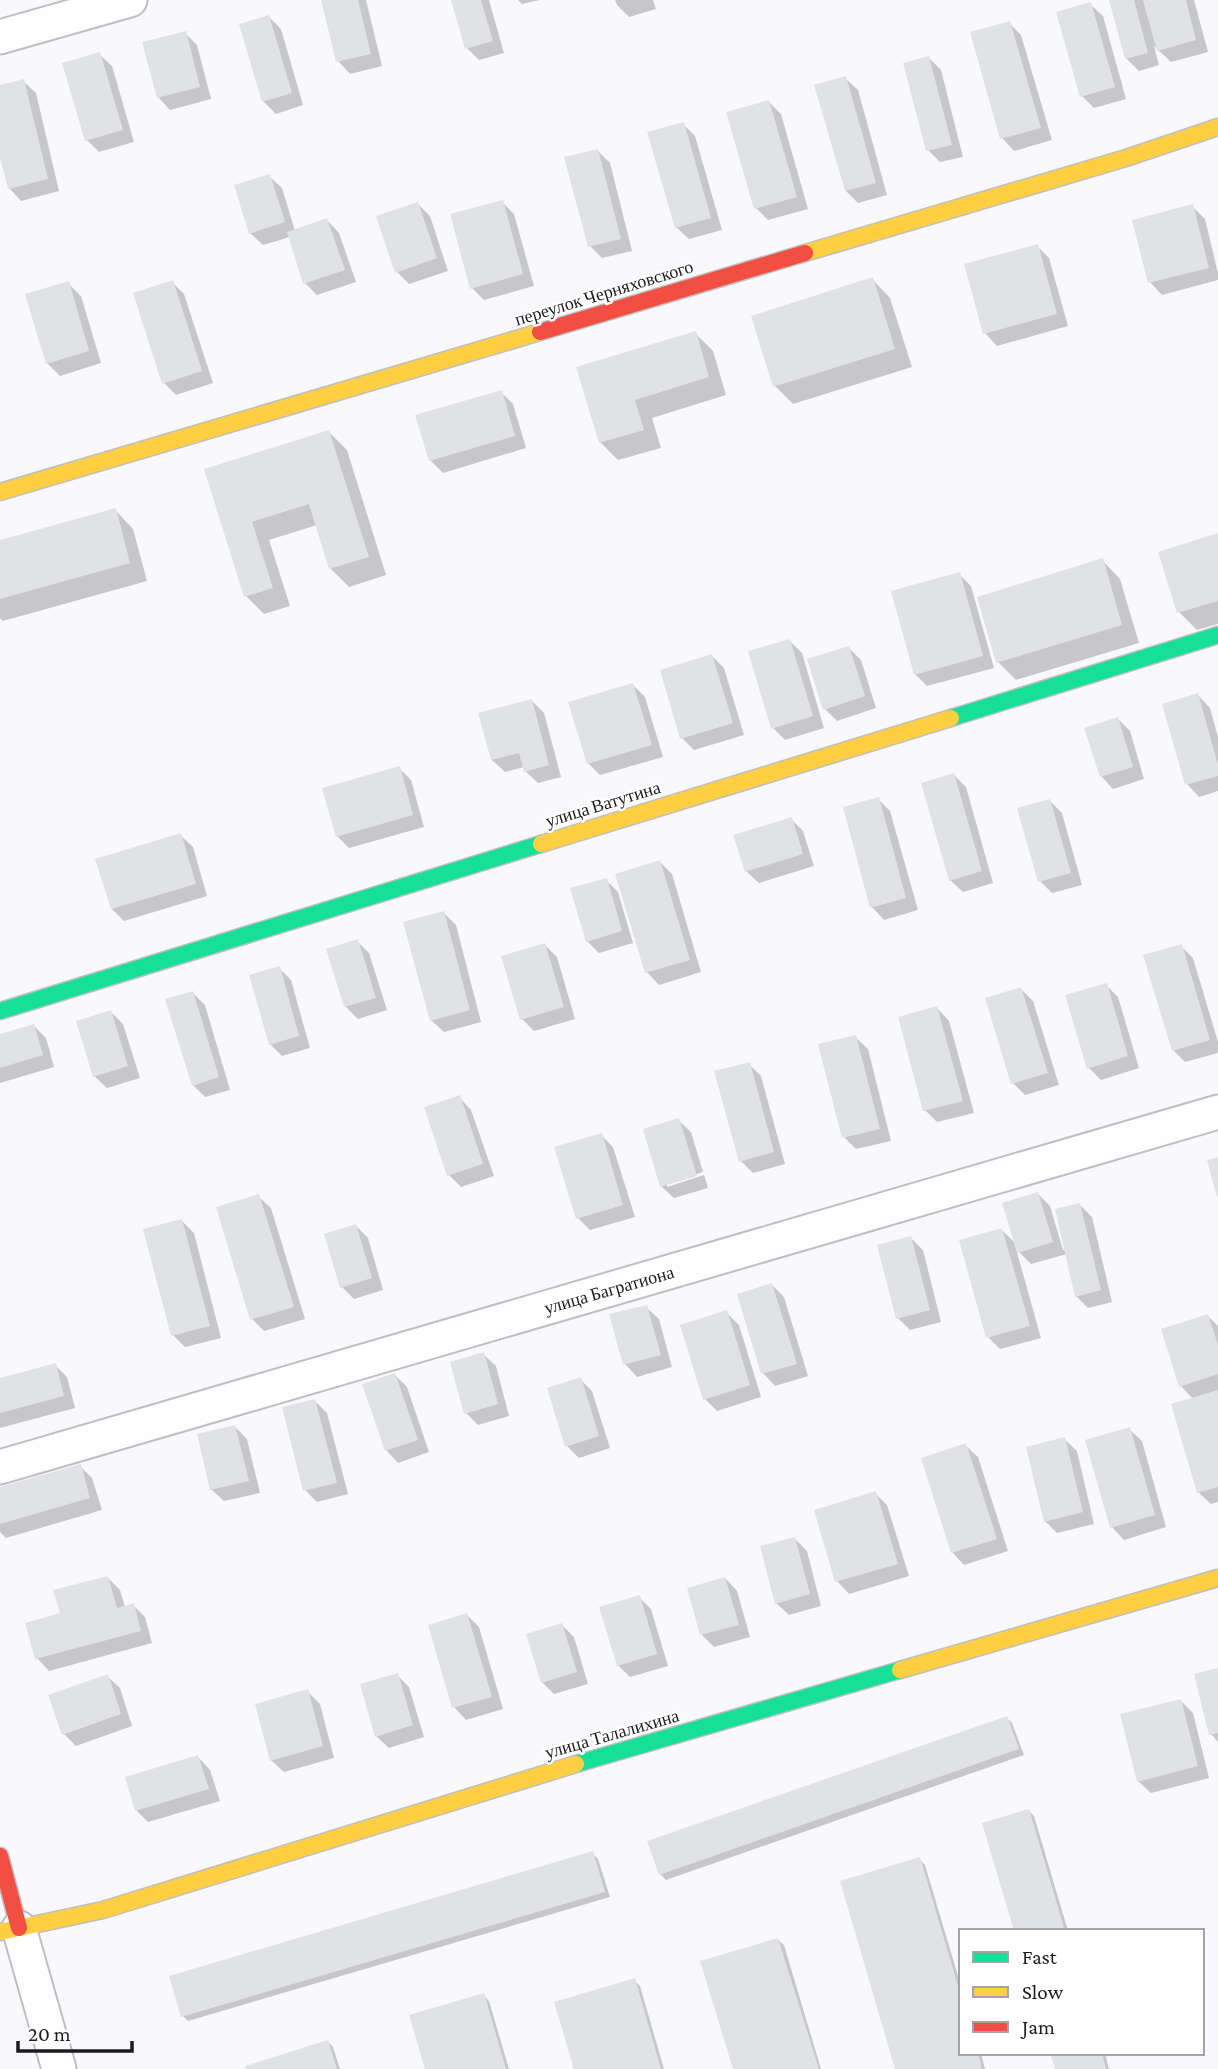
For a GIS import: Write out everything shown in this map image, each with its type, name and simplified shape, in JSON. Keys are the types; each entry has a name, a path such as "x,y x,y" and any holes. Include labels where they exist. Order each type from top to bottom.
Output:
{"street":[{"path":"0,37 130,0"},
{"name":"переулок Черняховского","path":"0,492 1126,158 1218,127"},
{"name":"улица Ватутина","path":"0,1011 1218,635"},
{"name":"улица Багратиона","path":"0,1467 1218,1112"},
{"name":"улица Талалихина","path":"9,1930 103,1910 590,1760 1218,1578"},
{"path":"0,1856 9,1930 59,2069"}],"building":[{"path":"321,0 358,0 371,54 336,62"},
{"path":"451,0 481,0 493,41 465,49"},
{"path":"1109,0 1134,0 1148,53 1125,59"},
{"path":"1143,0 1186,0 1196,40 1157,51"},
{"path":"1091,2 1115,87 1080,97 1056,12"},
{"path":"269,15 292,93 262,102 239,24"},
{"path":"1010,21 1041,128 1000,139 970,32"},
{"path":"186,31 200,87 157,98 142,42"},
{"path":"100,52 123,130 85,141 62,63"},
{"path":"929,56 952,145 926,151 903,63"},
{"path":"846,76 876,183 845,191 814,85"},
{"path":"24,79 48,179 8,189 0,158 0,85"},
{"path":"769,100 797,197 754,209 726,112"},
{"path":"684,122 711,218 675,228 647,132"},
{"path":"598,149 621,239 588,247 564,157"},
{"path":"270,174 285,222 249,234 234,185"},
{"path":"503,200 523,274 470,289 450,214"},
{"path":"418,202 437,258 395,273 376,216"},
{"path":"1193,204 1209,268 1148,283 1132,220"},
{"path":"327,218 345,270 303,284 287,232"},
{"path":"1038,244 1057,314 983,334 964,264"},
{"path":"873,277 895,349 773,387 751,316"},
{"path":"173,280 202,371 162,384 133,293"},
{"path":"69,281 89,351 46,364 25,294"},
{"path":"696,331 709,377 635,400 644,430 599,443 576,367"},
{"path":"502,390 515,436 429,461 415,415"},
{"path":"329,430 369,557 329,569 309,504 252,522 273,588 244,597 204,469"},
{"path":"116,508 130,563 0,599 0,540"},
{"path":"1218,533 1218,601 1177,613 1158,552"},
{"path":"1103,558 1122,625 996,663 977,597"},
{"path":"960,572 983,656 914,675 891,591"},
{"path":"790,639 813,716 771,729 748,651"},
{"path":"849,646 865,696 823,710 807,659"},
{"path":"712,654 733,723 680,739 660,670"},
{"path":"633,683 652,745 587,764 568,702"},
{"path":"1198,693 1218,765 1218,776 1185,785 1162,704"},
{"path":"532,699 549,765 524,772 519,753 491,760 478,713"},
{"path":"1118,717 1133,767 1100,777 1084,728"},
{"path":"400,766 413,815 336,837 322,788"},
{"path":"954,773 982,871 949,881 921,783"},
{"path":"879,797 906,898 870,908 843,807"},
{"path":"1050,799 1071,873 1038,882 1017,808"},
{"path":"792,817 803,854 745,872 733,835"},
{"path":"181,833 196,884 111,909 95,859"},
{"path":"660,860 690,960 645,973 615,874"},
{"path":"607,878 622,931 586,942 570,888"},
{"path":"444,911 470,1010 430,1021 403,922"},
{"path":"358,939 376,998 344,1007 326,949"},
{"path":"545,943 564,1007 520,1020 501,956"},
{"path":"1182,944 1210,1040 1172,1051 1143,955"},
{"path":"280,966 299,1036 269,1045 249,975"},
{"path":"1107,983 1128,1056 1087,1069 1065,995"},
{"path":"1021,987 1048,1073 1011,1084 985,998"},
{"path":"193,991 219,1077 192,1086 165,999"},
{"path":"937,1006 963,1101 923,1111 898,1017"},
{"path":"111,1010 128,1066 93,1077 76,1021"},
{"path":"34,1024 43,1055 0,1068 0,1034"},
{"path":"856,1035 880,1129 842,1138 818,1044"},
{"path":"750,1062 774,1152 739,1162 714,1071"},
{"path":"460,1095 483,1164 447,1176 424,1107"},
{"path":"679,1118 697,1176 660,1187 643,1129"},
{"path":"602,1133 623,1205 576,1219 554,1147"},
{"path":"1218,1157 1218,1196 1217,1197 1207,1160"},
{"path":"1038,1192 1053,1242 1017,1253 1002,1203"},
{"path":"259,1194 294,1307 250,1320 216,1207"},
{"path":"1080,1203 1101,1290 1075,1297 1055,1209"},
{"path":"182,1219 210,1326 171,1336 143,1229"},
{"path":"356,1224 372,1278 340,1288 324,1234"},
{"path":"1002,1228 1030,1326 986,1338 959,1240"},
{"path":"911,1236 930,1310 896,1319 877,1245"},
{"path":"772,1283 797,1364 761,1374 737,1294"},
{"path":"647,1305 661,1355 623,1365 609,1314"},
{"path":"727,1310 750,1385 703,1400 680,1325"},
{"path":"1208,1314 1218,1345 1218,1374 1179,1387 1161,1329"},
{"path":"484,1352 498,1404 464,1414 450,1362"},
{"path":"56,1363 64,1396 0,1413 0,1378"},
{"path":"395,1373 418,1440 385,1451 362,1384"},
{"path":"581,1377 599,1436 565,1447 547,1388"},
{"path":"1218,1390 1218,1487 1197,1493 1171,1404"},
{"path":"315,1399 337,1483 303,1491 282,1407"},
{"path":"235,1425 249,1481 210,1490 197,1434"},
{"path":"1130,1427 1155,1515 1110,1528 1085,1440"},
{"path":"1065,1437 1083,1512 1044,1522 1026,1447"},
{"path":"966,1443 997,1539 951,1553 921,1458"},
{"path":"81,1464 90,1498 0,1524 0,1487"},
{"path":"876,1491 898,1564 835,1582 814,1510"},
{"path":"795,1537 810,1594 775,1604 760,1546"},
{"path":"108,1576 117,1608 134,1603 141,1631 35,1659 25,1623 60,1613 53,1590"},
{"path":"725,1577 739,1625 700,1635 687,1588"},
{"path":"640,1595 657,1654 617,1666 599,1607"},
{"path":"467,1613 492,1697 452,1708 428,1625"},
{"path":"562,1623 577,1672 541,1683 526,1634"},
{"path":"1218,1668 1218,1733 1209,1735 1194,1674"},
{"path":"398,1673 413,1725 375,1737 360,1684"},
{"path":"108,1674 121,1714 62,1735 48,1695"},
{"path":"308,1689 323,1746 270,1761 255,1704"},
{"path":"1181,1699 1198,1766 1137,1782 1120,1714"},
{"path":"1007,1716 1019,1749 659,1875 647,1841"},
{"path":"198,1755 209,1789 135,1811 125,1777"},
{"path":"1029,1809 1064,1929 1013,1929 982,1823"},
{"path":"593,1851 605,1892 181,2017 169,1976"},
{"path":"920,1857 959,1989 959,2055 978,2055 982,2069 895,2069 840,1881"},
{"path":"778,1938 819,2069 733,2069 700,1961"},
{"path":"635,1978 661,2069 574,2069 554,2002"},
{"path":"484,1993 506,2069 425,2069 409,2015"},
{"path":"328,2040 337,2069 246,2069 245,2066"},
{"path":"1051,2055 1102,2055 1106,2069 1055,2069"}],"traffic: fast":[{"path":"951,718 1218,635"},
{"path":"0,1011 541,844"},
{"path":"576,1764 900,1670"}],"traffic: slow":[{"path":"805,253 1126,158 1218,127"},
{"path":"0,492 540,332"},
{"path":"541,844 951,718"},
{"path":"900,1670 1218,1578"},
{"path":"0,1932 103,1910 576,1764"}],"traffic: jam":[{"path":"540,332 805,253"},
{"path":"0,1856 19,1928"}]}
